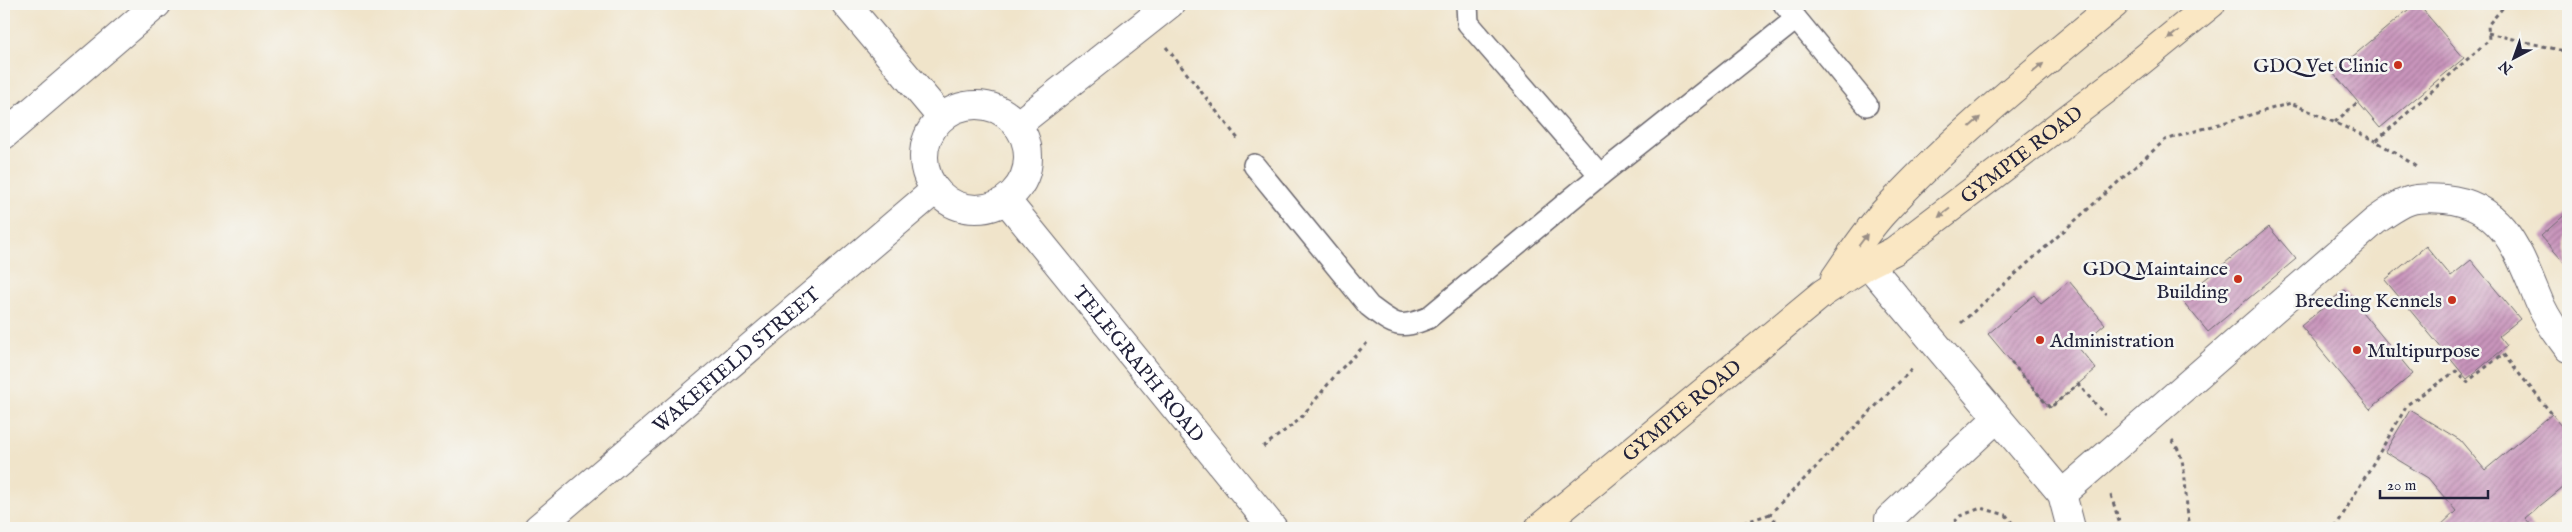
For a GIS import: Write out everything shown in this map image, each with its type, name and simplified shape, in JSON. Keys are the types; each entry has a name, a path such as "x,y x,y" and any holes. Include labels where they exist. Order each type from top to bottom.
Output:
{"main road":[{"name":"GYMPIE ROAD","path":"1823,293 1881,215 1938,156 2115,4"},
{"name":"GYMPIE ROAD","path":"1539,528 1823,293 1868,264 1894,251 2108,88 2210,4"}],"street":[{"path":"4,135 157,4"},
{"path":"846,4 941,117"},
{"path":"1017,125 1170,4"},
{"path":"972,105 989,106 1005,113 1017,125 1026,140 1028,157 1026,174 1018,189 1006,200 992,208 976,210 954,204 935,190 927,176 923,161 925,144 931,130 941,117 956,109 972,105"},
{"name":"WAKEFIELD STREET","path":"538,528 935,190"},
{"path":"2062,494 2368,228 2403,201 2425,198 2461,201 2491,216 2514,244 2542,307 2568,348"},
{"name":"TELEGRAPH ROAD","path":"1006,200 1273,528"},
{"path":"1868,264 2062,494 2071,528"},
{"path":"1888,528 1889,519 1997,418"}],"lane":[{"path":"1467,4 1468,22 1600,175"},
{"path":"1254,164 1369,306 1389,322 1409,326 1428,318 1600,175 1790,11 1867,105"}],"path":[{"path":"2376,141 2489,40 2488,25 2506,4"},
{"path":"1148,22 1239,140 1254,164"},
{"path":"2488,33 2568,52"},
{"path":"2334,122 2358,102"},
{"path":"1728,528 1770,514 1937,345 2165,140 2291,103 2376,141 2424,171"},
{"path":"1264,447 1300,420 1338,372 1389,322"},
{"path":"2335,528 2408,404 2456,371 2467,382 2503,354 2552,414"},
{"path":"2011,362 2050,408 2078,384 2115,426 2132,433"},
{"path":"2170,438 2177,446 2184,477 2191,528"},
{"path":"2107,489 2112,496 2121,528"},
{"path":"1948,528 1960,516 1981,508 2006,515 2016,528"},
{"path":"1770,514 1781,528"}],"building":[{"name":"GDQ Vet Clinic","path":"2415,4 2418,4 2464,58 2380,128 2333,73"},
{"path":"2568,212 2568,267 2541,236"},
{"name":"GDQ Maintaince Building","path":"2269,227 2296,259 2208,332 2181,299"},
{"name":"Breeding Kennels","path":"2426,246 2451,276 2471,260 2520,319 2499,336 2507,346 2467,379 2385,280"},
{"name":"Administration","path":"2069,281 2105,324 2078,347 2096,369 2050,408 1988,334 2034,295 2041,304"},
{"name":"Multipurpose","path":"2344,290 2413,374 2370,409 2301,326"},
{"path":"2410,410 2460,440 2485,470 2552,414 2568,433 2568,483 2525,518 2534,528 2438,528 2456,511 2428,478 2385,452"}],"place":[{"name":"GDQ Vet Clinic","path":"2398,65"},
{"name":"GDQ Maintaince Building","path":"2238,279"},
{"name":"Breeding Kennels","path":"2452,300"},
{"name":"Administration","path":"2040,340"},
{"name":"Multipurpose","path":"2357,350"}]}
